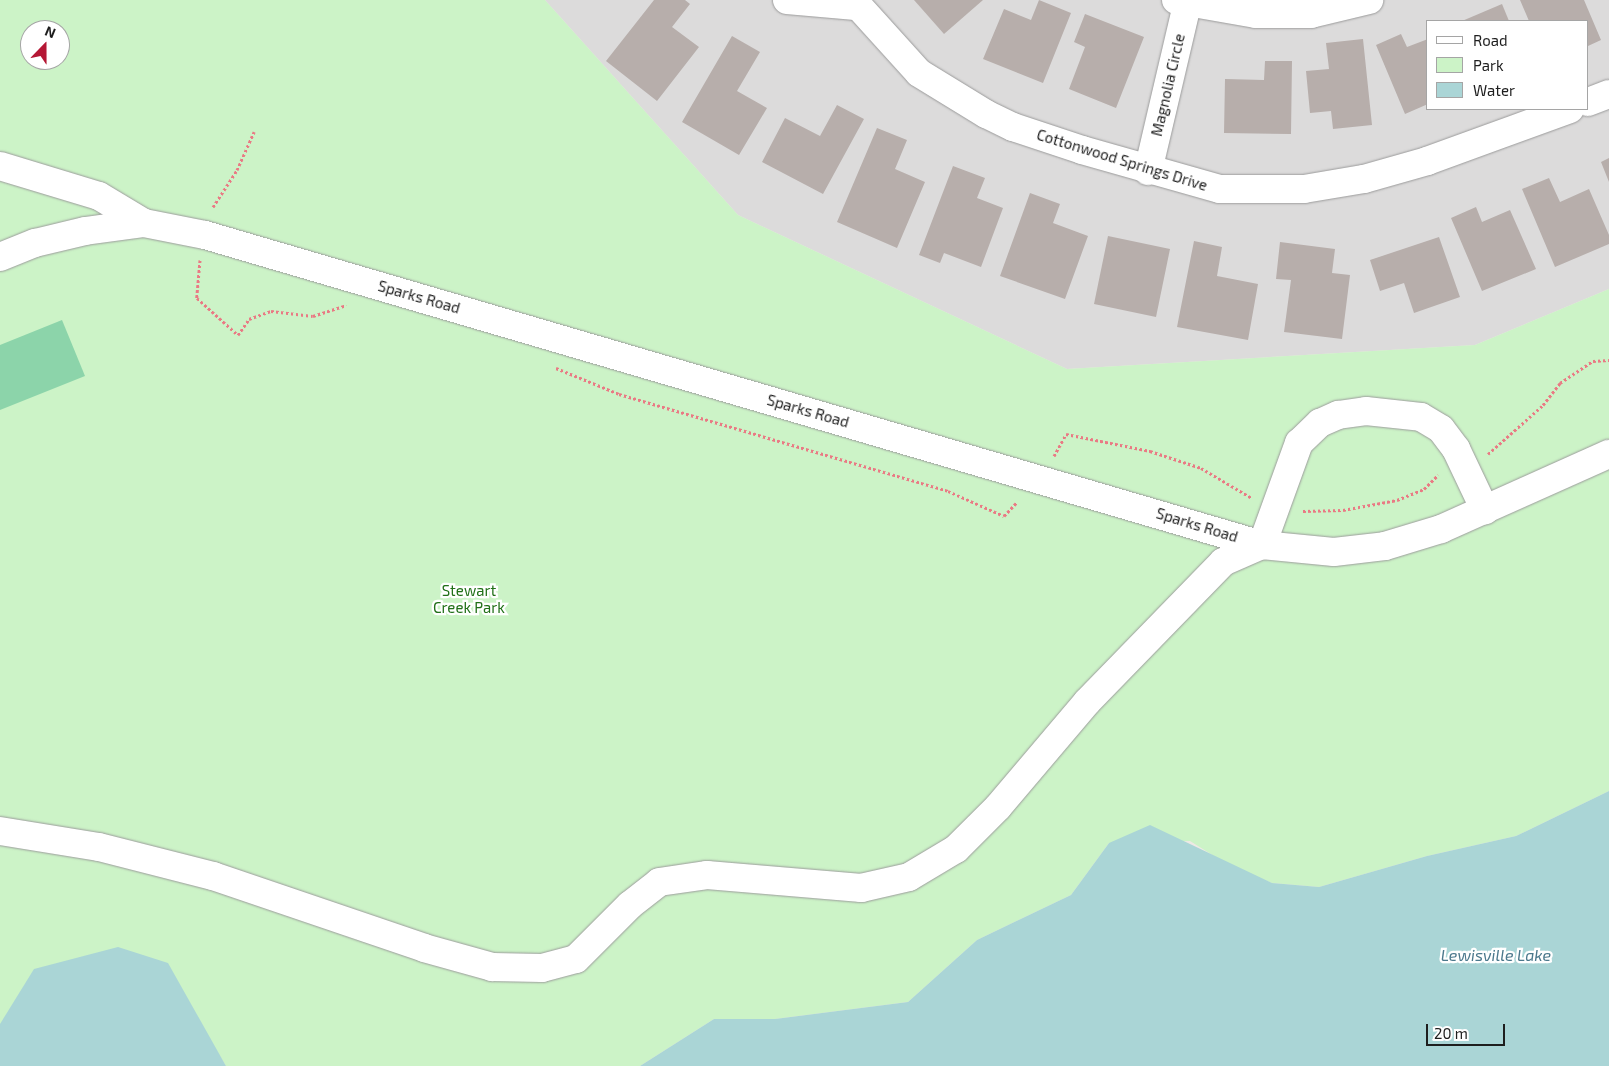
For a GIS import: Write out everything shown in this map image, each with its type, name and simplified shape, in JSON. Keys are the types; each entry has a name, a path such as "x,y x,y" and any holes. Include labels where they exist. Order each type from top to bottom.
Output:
{"street":[{"path":"787,0 854,3"},
{"path":"1183,1 1256,14 1311,14 1369,0"},
{"name":"Magnolia Circle","path":"1148,171 1183,1"},
{"name":"Cottonwood Springs Drive","path":"854,3 919,73 952,95 1013,127 1148,171 1220,189 1304,189 1364,179 1427,161 1567,110"},
{"path":"1589,102 1609,94"},
{"path":"0,166 99,196 144,223"},
{"name":"Sparks Road","path":"0,257 35,243 86,231 144,223 224,241 1262,545 1334,552 1385,546 1442,529 1609,454"},
{"path":"0,831 99,847 213,876 424,948 492,967 542,968 576,958 630,905 660,882 707,875 861,888 909,877 956,849 998,807 1087,702 1223,562 1262,545 1274,506 1299,443 1320,424 1338,415 1366,411 1420,417 1441,429 1466,467 1485,510"}],"path":[{"path":"212,207 237,170 254,132"},
{"path":"201,252 197,298 238,335 249,319 271,311 313,316 347,304 356,305"},
{"path":"1050,466 1066,434 1158,454 1201,468 1257,501 1274,506 1311,513 1397,500 1424,489 1446,468 1466,467 1488,454 1516,431 1560,383 1574,372 1593,361 1609,360"},
{"path":"550,366 619,394 948,491 1004,516 1020,498"}],"shaded area":[{"path":"545,0 1609,0 1609,289 1475,345 1067,369 738,215"}],"green space":[{"name":"Stewart Creek Park","path":"0,0 545,0 738,215 1067,369 1475,345 1609,289 1609,791 1516,836 1427,856 1319,887 1272,883 1230,866 1190,841 1109,843 1071,895 977,940 908,1002 775,1019 714,1019 640,1066 226,1066 204,1030 0,1024"},
{"path":"62,320 85,376 0,410 0,345"}],"water":[{"name":"Lewisville Lake","path":"1609,791 1609,1066 640,1066 714,1019 775,1019 908,1002 977,940 1071,895 1109,843 1150,825 1272,883 1319,887 1427,856 1516,836"},
{"path":"118,947 168,963 226,1066 0,1066 0,1024 34,969"}],"building":[{"path":"654,0 685,0 690,4 672,27 699,47 657,101 606,61"},
{"path":"914,0 983,0 944,34"},
{"path":"1039,0 1071,13 1043,83 983,59 1004,9 1031,20"},
{"path":"1520,0 1584,0 1601,40 1589,46 1589,20 1529,20"},
{"path":"1502,4 1509,20 1464,20"},
{"path":"1085,14 1144,37 1116,108 1069,89 1085,47 1074,42"},
{"path":"1401,34 1407,47 1426,40 1426,105 1405,114 1376,45"},
{"path":"732,36 760,52 737,91 767,108 739,155 682,122"},
{"path":"1363,39 1372,125 1333,129 1331,111 1310,113 1306,71 1329,69 1326,43"},
{"path":"1265,61 1292,61 1291,134 1224,133 1225,79 1264,80"},
{"path":"837,105 864,119 823,194 762,162 785,118 820,136"},
{"path":"877,128 907,140 895,169 925,182 897,248 837,222"},
{"path":"1609,158 1609,182 1601,162"},
{"path":"953,166 985,178 977,198 1003,208 981,267 944,253 940,263 919,255"},
{"path":"1549,178 1560,202 1589,189 1609,235 1609,244 1555,267 1522,189"},
{"path":"1030,193 1060,204 1053,223 1088,236 1065,299 1000,276"},
{"path":"1476,207 1482,222 1510,210 1536,269 1482,291 1451,218"},
{"path":"1108,236 1170,249 1156,317 1094,304"},
{"path":"1439,237 1460,297 1414,313 1404,283 1380,291 1370,260"},
{"path":"1194,241 1222,247 1217,276 1258,284 1248,340 1177,327"},
{"path":"1280,242 1335,249 1332,273 1350,275 1342,339 1284,332 1291,280 1276,279"}]}
